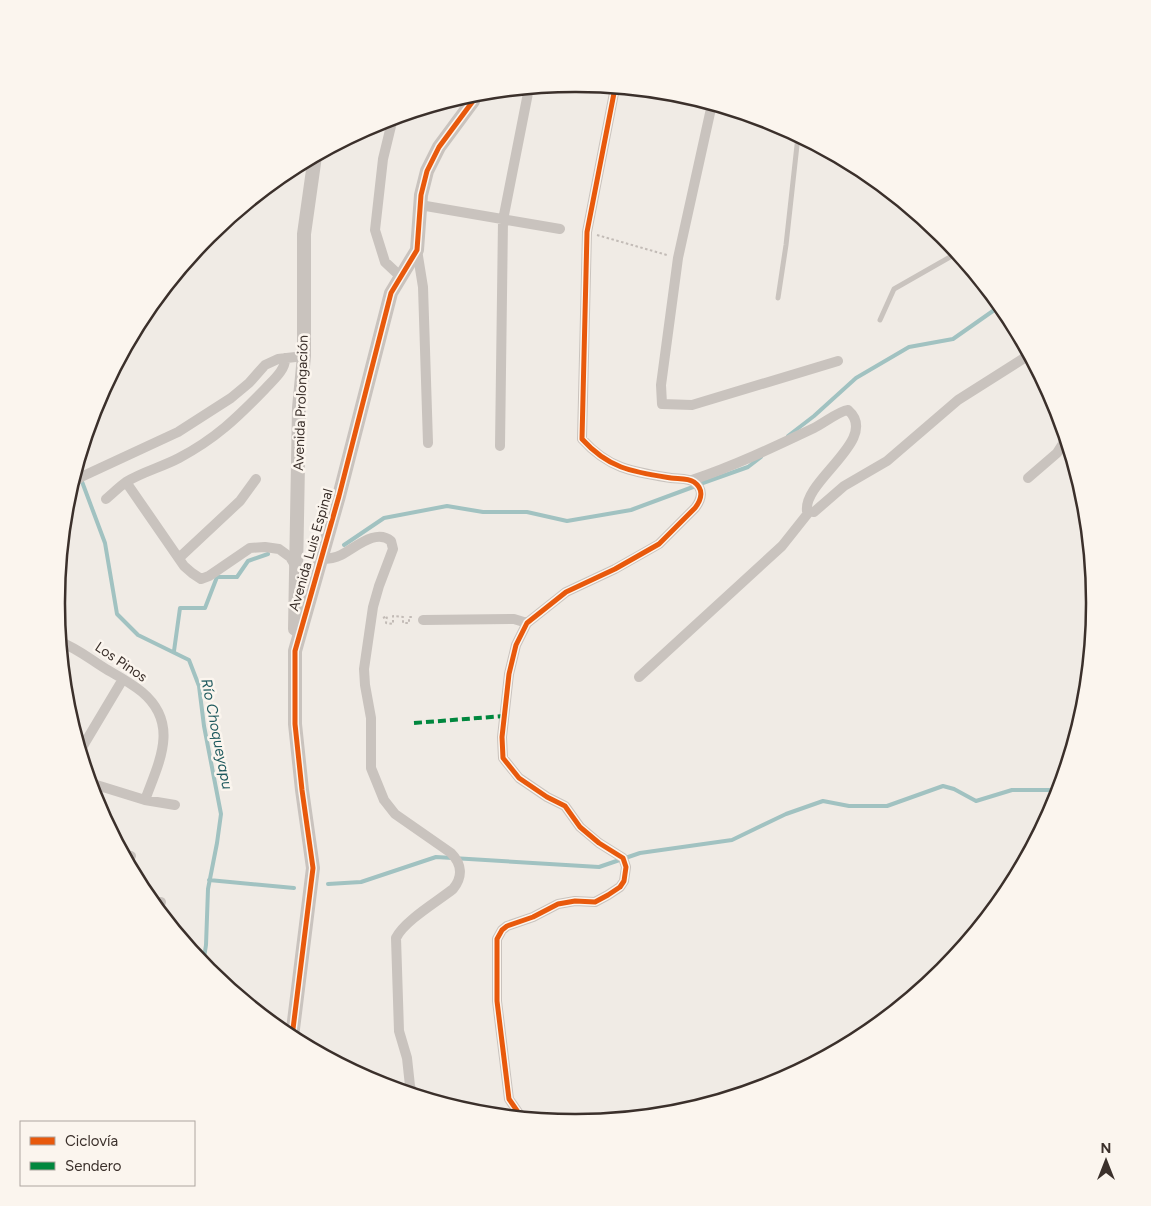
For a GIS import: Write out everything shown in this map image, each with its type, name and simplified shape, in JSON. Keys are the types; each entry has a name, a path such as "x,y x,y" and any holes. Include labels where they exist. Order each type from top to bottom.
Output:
{"street":[{"path":"614,94 587,232 582,439 596,454 609,463 623,468 692,480 756,455 829,421 841,411 848,410 856,422 854,438 818,484 808,503 807,509 809,512"},
{"path":"500,446 503,220 528,95"},
{"name":"Avenida Luis Espinal","path":"293,1028 313,868 295,724 295,651 392,293 417,250 420,205 427,171 439,147 471,103"},
{"path":"711,111 678,258 662,385 662,404 692,405 838,361"},
{"path":"391,127 383,159 375,230 385,262 402,276"},
{"name":"Avenida Prolongación","path":"295,651 300,408 304,356 304,234 314,165"},
{"path":"420,205 560,228"},
{"path":"417,250 423,287 428,443"},
{"path":"81,477 178,432 231,398 266,365 278,359 304,356"},
{"path":"106,499 126,482 178,459 227,427 277,376 284,366 285,358"},
{"path":"639,677 782,546 809,512 814,512 844,486 887,461 964,395 1023,358"},
{"path":"1028,478 1057,453 1061,446"},
{"path":"179,558 240,501 256,479"},
{"path":"517,1110 509,1099 497,1001 497,939 502,930 507,926 533,917 558,904 575,901 595,902 600,900 620,887 626,876 626,867 623,858 599,843 580,827 565,806 547,797 519,778 503,758 502,737 508,674 516,645 528,623 566,592 615,569 659,544 700,502 702,494 692,480"},
{"path":"126,482 179,558 192,574 201,579 209,576 250,548 264,547 279,550 290,557 296,567"},
{"path":"321,559 340,556 373,538 382,536 391,541 393,549 373,607 364,669 366,696 371,718 372,768 389,808 452,854 460,867 458,883 453,889 410,923 396,938 399,1031 407,1058 410,1086"},
{"path":"423,620 514,619 528,623"},
{"name":"Los Pinos","path":"67,645 88,656 142,692 154,705 162,719 164,734 162,752 145,800"},
{"path":"85,743 123,679"},
{"path":"99,786 145,800 176,805"}],"lane":[{"path":"778,298 797,143"},
{"path":"880,320 894,289 950,257"}],"path":[{"path":"587,232 678,258"},
{"path":"381,623 384,616 386,616 386,623 393,624 393,616 403,617 403,622 409,622 409,617 415,617 416,622 423,620"}],"waterway":[{"path":"788,436 814,416 856,378 909,347 953,339 994,310"},
{"path":"700,484 748,467 761,457"},
{"name":"Río Choqueyapu","path":"81,478 105,543 117,614 138,635 189,660 199,686 204,726 221,814 208,889 205,953"},
{"path":"344,545 384,518 447,506 483,512 527,512 567,521 631,510 693,487"},
{"path":"174,651 180,608 205,608 217,577 237,577 248,561 268,554"},
{"path":"328,884 361,882 436,857 599,867 640,853 732,840 786,814 823,801 849,806 887,806 943,786 954,789 976,801 1012,790 1050,790"},
{"path":"209,880 294,888"}],"marked path":[{"path":"414,723 504,716"}],"cycle path":[{"path":"516,1110 509,1099 497,1001 497,939 502,930 507,926 533,917 558,904 575,901 595,902 608,895 620,887 624,881 626,867 623,858 599,843 580,827 565,806 547,797 519,778 503,758 502,737 509,674 516,645 527,623 566,592 615,569 659,544 695,508 701,494 697,485 686,479 645,474 622,468 602,457 582,439 587,232 614,94"},
{"path":"293,1028 313,868 295,724 295,651 339,496 391,293 417,250 421,195 427,171 439,147 471,103"}]}
